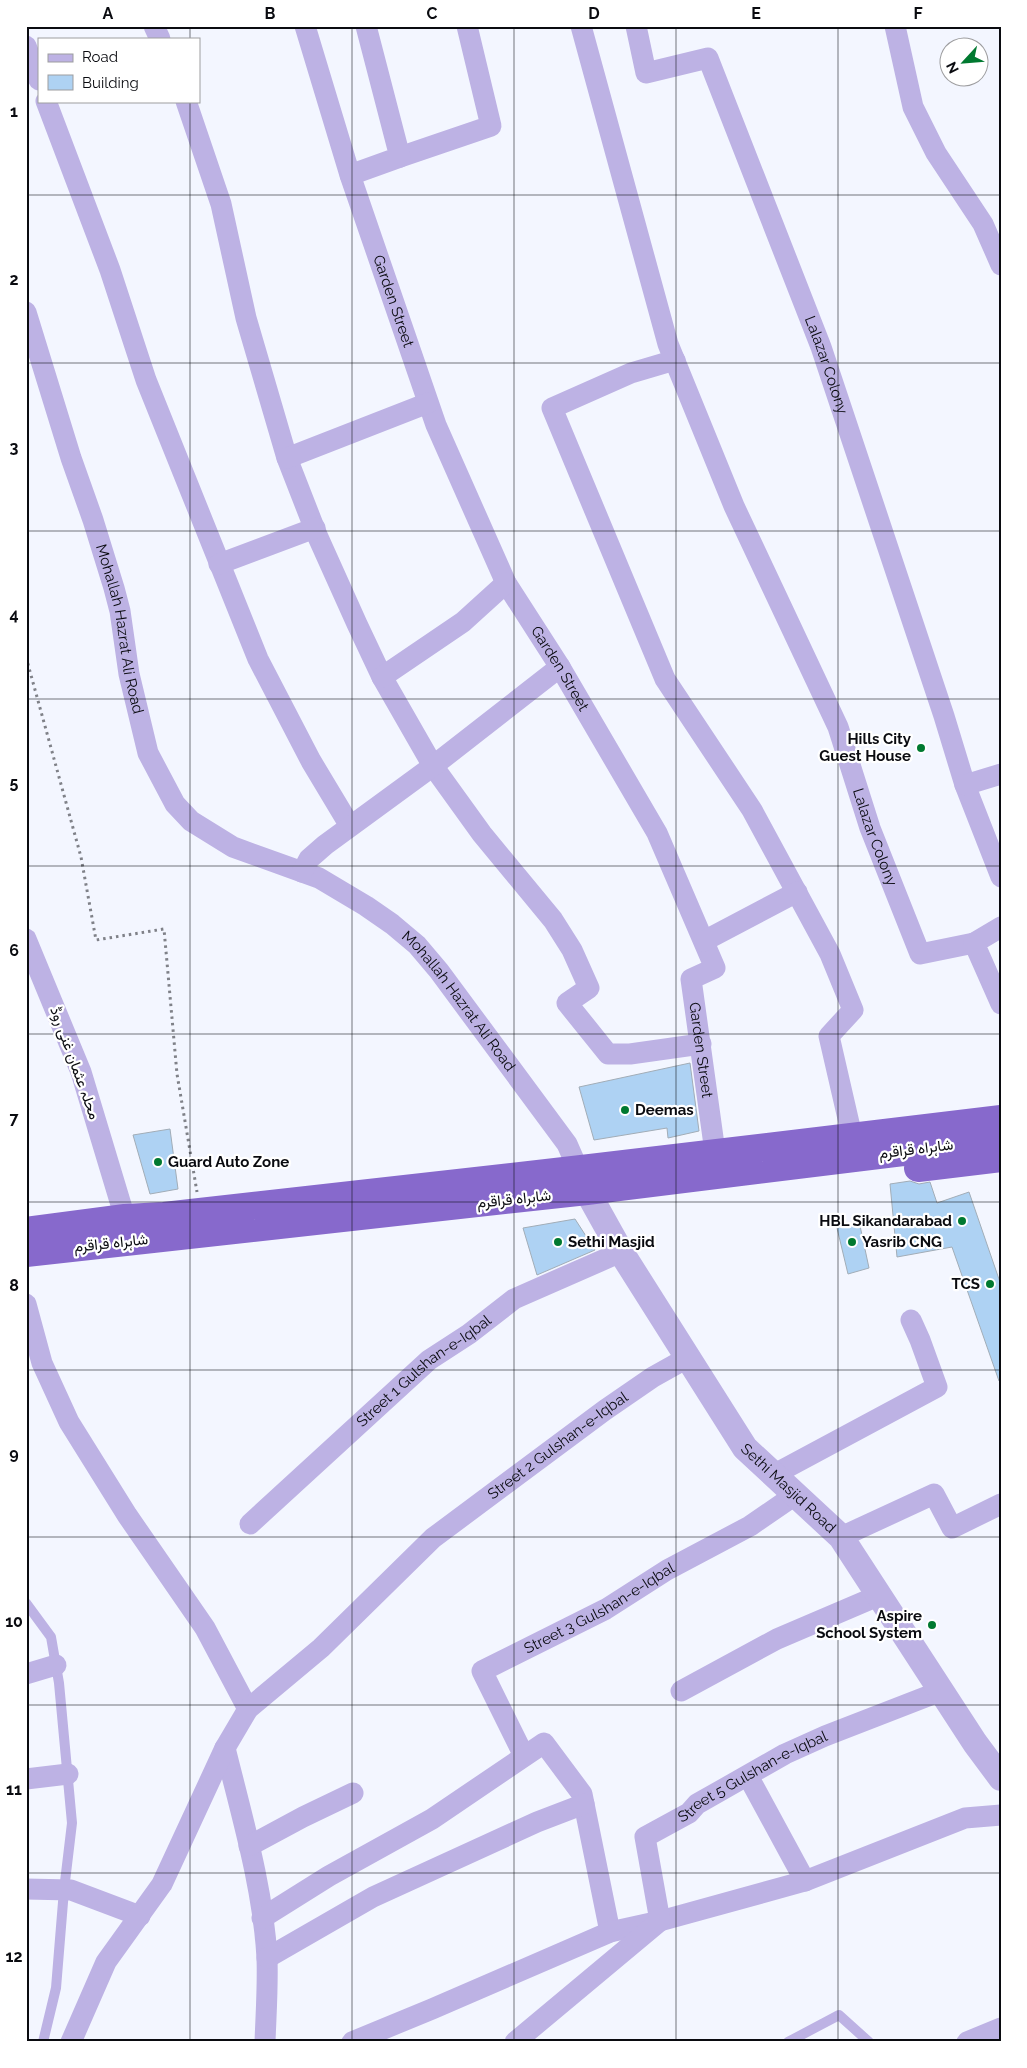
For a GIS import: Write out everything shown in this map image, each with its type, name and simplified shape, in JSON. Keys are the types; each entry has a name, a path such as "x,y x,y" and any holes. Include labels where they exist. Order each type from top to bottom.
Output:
{"highway":[{"name":"شاہراہ قراقرم","path":"26,1231 126,1218 796,1164 945,1136 1001,1119"},
{"name":"شاہراہ قراقرم","path":"26,1253 582,1180 715,1152 852,1136 945,1136 1001,1140"},
{"path":"796,1164 812,1175 868,1173 1001,1158"}],"street":[{"path":"154,26 160,38"},
{"name":"Garden Street","path":"305,26 350,175 436,425 506,582 560,667 657,833 715,968 691,979 715,1152"},
{"path":"366,26 400,157"},
{"path":"350,175 491,126 467,26"},
{"path":"580,26 660,316 675,360 631,374 552,408 665,679 752,810 830,954 853,1010 829,1036 852,1136"},
{"name":"Lalazar Colony","path":"636,26 646,73 708,58 822,346 944,716 964,785 1001,877"},
{"path":"895,26 913,107 936,153 983,224 1001,266"},
{"path":"26,46 38,77"},
{"path":"46,102 110,270 146,380 258,659 311,761 350,826"},
{"path":"186,102 220,204 246,318 287,458 314,528 382,677 433,766 482,834 553,920 572,950 589,988 568,1003 608,1054 630,1054 701,1044"},
{"name":"Mohallah Hazrat Ali Road","path":"26,312 68,449 114,588 134,694 148,753 175,804 192,821 233,847 319,878 366,906 417,945 439,971 568,1144 582,1180"},
{"name":"Lalazar Colony","path":"675,360 734,506 838,727 870,828 920,954 974,943 1001,927"},
{"path":"287,458 428,403"},
{"path":"219,564 314,528"},
{"path":"382,677 463,622 506,582"},
{"path":"302,872 309,859 325,844 433,766 560,667"},
{"path":"964,785 1001,774"},
{"path":"704,941 796,892"},
{"name":"محلہ عثمان غنی روڈ","path":"26,939 81,1072 126,1218"},
{"path":"974,943 1001,1004"},
{"name":"Sethi Masjid Road","path":"582,1180 622,1252 745,1448 841,1537 941,1691 1001,1778"},
{"name":"Street 1 Gulshan-e-Iqbal","path":"250,1524 429,1360 469,1334 514,1299 622,1252"},
{"path":"26,1304 42,1363 69,1422 138,1531 205,1628 248,1709"},
{"path":"773,1475 937,1387 911,1320"},
{"name":"Street 2 Gulshan-e-Iqbal","path":"71,2042 106,1962 162,1884 225,1748 248,1709 321,1648 433,1538 605,1410 653,1377 687,1358"},
{"path":"841,1537 934,1494 952,1528 1001,1504"},
{"name":"Street 3 Gulshan-e-Iqbal","path":"524,1756 482,1671 606,1609 667,1570 750,1526 795,1496"},
{"path":"681,1691 777,1639 880,1595"},
{"path":"26,1674 56,1665"},
{"name":"Street 5 Gulshan-e-Iqbal","path":"660,1921 646,1837 688,1814 697,1804 785,1754 825,1736 941,1691"},
{"path":"262,1918 329,1876 432,1819 544,1742 582,1794 610,1932"},
{"path":"225,1748 249,1846 262,1918 266,1958 265,2042"},
{"path":"26,1779 68,1774"},
{"path":"748,1776 805,1881"},
{"path":"249,1846 303,1817 353,1794"},
{"path":"266,1958 373,1896 536,1822 584,1804"},
{"path":"352,2042 432,2010 610,1932 660,1921 805,1881 964,1818 1001,1815"},
{"path":"26,1888 71,1890 140,1916"},
{"path":"515,2042 660,1921"},
{"path":"967,2042 1001,2028"}],"lane":[{"path":"26,1603 51,1637 56,1665 72,1823 56,1988 43,2042"},
{"path":"788,2042 840,2015 869,2042"}],"path":[{"path":"26,657 81,857 96,940 164,929 177,1074 201,1212"}],"building":[{"name":"Deemas","path":"690,1063 699,1131 668,1138 667,1128 594,1140 579,1087"},
{"name":"Guard Auto Zone","path":"170,1129 178,1189 150,1194 133,1135"},
{"path":"910,1181 919,1184 930,1182 937,1203 969,1192 1001,1285 1001,1380 999,1381 952,1247 897,1257 890,1184"},
{"name":"Sethi Masjid","path":"575,1219 595,1250 537,1275 523,1228"},
{"path":"859,1221 869,1268 848,1274 837,1228"}],"place":[{"name":"Hills City Guest House","path":"921,748"},
{"name":"Deemas","path":"625,1110"},
{"name":"Guard Auto Zone","path":"158,1162"},
{"name":"HBL Sikandarabad","path":"962,1221"},
{"name":"Sethi Masjid","path":"558,1242"},
{"name":"Yasrib CNG","path":"852,1242"},
{"name":"TCS","path":"990,1284"},
{"name":"Aspire School System","path":"932,1625"}]}
